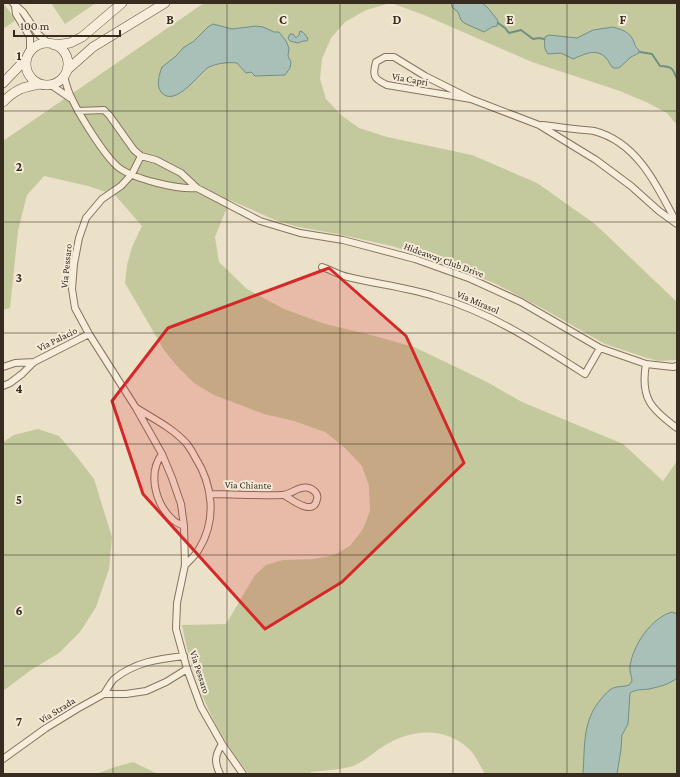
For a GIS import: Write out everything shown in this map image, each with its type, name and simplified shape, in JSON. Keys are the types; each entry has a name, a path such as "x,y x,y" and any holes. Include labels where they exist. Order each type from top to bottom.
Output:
{"main road":[{"path":"3,83 35,48 41,44 70,43 82,37 122,3"},
{"path":"3,102 12,92 24,87 40,84 51,85 57,83 93,47 165,3"},
{"path":"51,44 60,48 65,53 68,59 66,73"},
{"path":"29,55 26,65 28,72 32,78 40,84"}],"street":[{"path":"14,4 23,12 38,34 51,44"},
{"path":"14,4 16,14 30,37 29,55"},
{"name":"Via Capri","path":"471,99 387,86 377,81 373,72 376,62 385,57 394,57 425,76 471,99 540,125 596,160 631,186 659,211 677,223"},
{"name":"Hideaway Club Drive","path":"66,73 71,99 102,147 119,168 142,178 166,185 189,189 197,188"},
{"name":"Hideaway Club Drive","path":"51,85 71,99"},
{"path":"78,111 104,110 134,150 141,156"},
{"name":"Via Capri","path":"540,125 594,131 614,139 631,151 644,165 677,223"},
{"name":"Hideaway Club Drive","path":"141,156 156,160 181,173 197,188 260,221 300,233 344,240 415,259 471,279 521,302 600,348 646,364 673,367 677,366"},
{"name":"Via Pessaro","path":"141,156 132,174 122,186 102,199 86,218 79,238 74,264 72,289 75,308 89,334 136,408 162,454 172,478 181,504 186,565 177,603 176,629 200,707 222,744 243,774"},
{"name":"Via Mirasol","path":"322,267 347,277 393,285 435,296 488,316 530,339 585,374 600,348"},
{"name":"Via Palacio","path":"3,386 10,383 22,374 34,362 89,334"},
{"name":"Via Palacio","path":"3,366 15,363 34,362"},
{"path":"646,364 644,379 645,393 650,404 662,417 677,428"},
{"name":"Via Pessaro","path":"136,408 169,429 187,445 199,462 209,485 211,494 211,515 207,534 199,550 186,565"},
{"path":"162,454 157,461 154,477 157,496 165,512 174,522 184,526"},
{"name":"Via Chiante","path":"211,494 284,495 299,489 308,488 316,493 318,497 314,505 304,507 284,495"},
{"name":"Via Strada","path":"3,759 46,728 104,694 113,680 130,668 153,660 184,656"},
{"name":"Via Strada","path":"104,694 126,694 146,691 166,682 188,669"},
{"path":"220,774 217,768 217,753 222,744"}],"highlighted area":[{"path":"329,268 406,336 464,463 342,582 265,629 143,494 112,401 168,328"}],"green space":[{"path":"3,3 16,20 3,29"},
{"path":"51,3 96,3 65,24"},
{"path":"204,3 391,3 366,10 345,22 331,38 322,59 320,79 326,99 341,115 359,128 387,137 472,155 537,183 595,224 677,302 677,360 658,361 605,344 494,283 447,265 392,246 299,227 275,220 230,200 215,237 219,262 247,289 284,309 325,324 414,347 487,382 522,402 623,444 663,481 677,461 677,774 485,774 473,753 462,743 443,734 432,733 421,733 399,738 385,745 353,766 311,772 310,774 249,774 236,758 215,722 198,685 186,645 182,625 226,624 255,575 266,565 283,560 314,559 334,555 350,546 363,529 370,511 369,486 362,466 345,448 325,432 294,421 264,414 214,395 194,383 177,366 164,350 125,283 127,265 132,247 142,226 115,195 88,186 44,176 27,195 18,231 10,308 3,310 3,141"},
{"path":"391,3 677,3 677,125 667,113 646,102 620,91 532,62 424,15"},
{"path":"38,429 59,436 94,479 112,537 109,569 96,607 80,632 59,653 31,670 3,691 3,442 14,435"},
{"path":"133,762 158,774 96,774 115,767"}],"water":[{"path":"451,3 482,3 498,21 497,26 484,32 464,23 458,12 452,7"},
{"path":"213,24 232,29 256,26 263,27 274,32 279,32 289,48 288,56 291,62 290,68 285,75 255,76 251,72 246,73 237,63 219,64 209,67 180,93 173,96 167,96 161,92 158,83 162,67"},
{"path":"613,27 623,30 628,34 639,50 639,53 631,57 619,68 613,68 606,58 594,52 573,59 561,53 548,54 544,44 545,37 549,35 577,38 593,30"},
{"path":"300,31 306,35 308,39 307,41 298,43 290,41 288,38 290,34 293,34 296,38"},
{"path":"672,612 677,614 677,678 660,686 637,690 630,693 628,724 622,735 617,774 583,774 586,734 591,715 604,695 609,691 615,687 629,685 632,681 630,668 632,658 639,641 650,626 664,615"}],"waterway":[{"path":"498,23 509,33 521,30 533,39 544,39"},
{"path":"640,52 652,54 660,66 672,69 677,79"}]}
